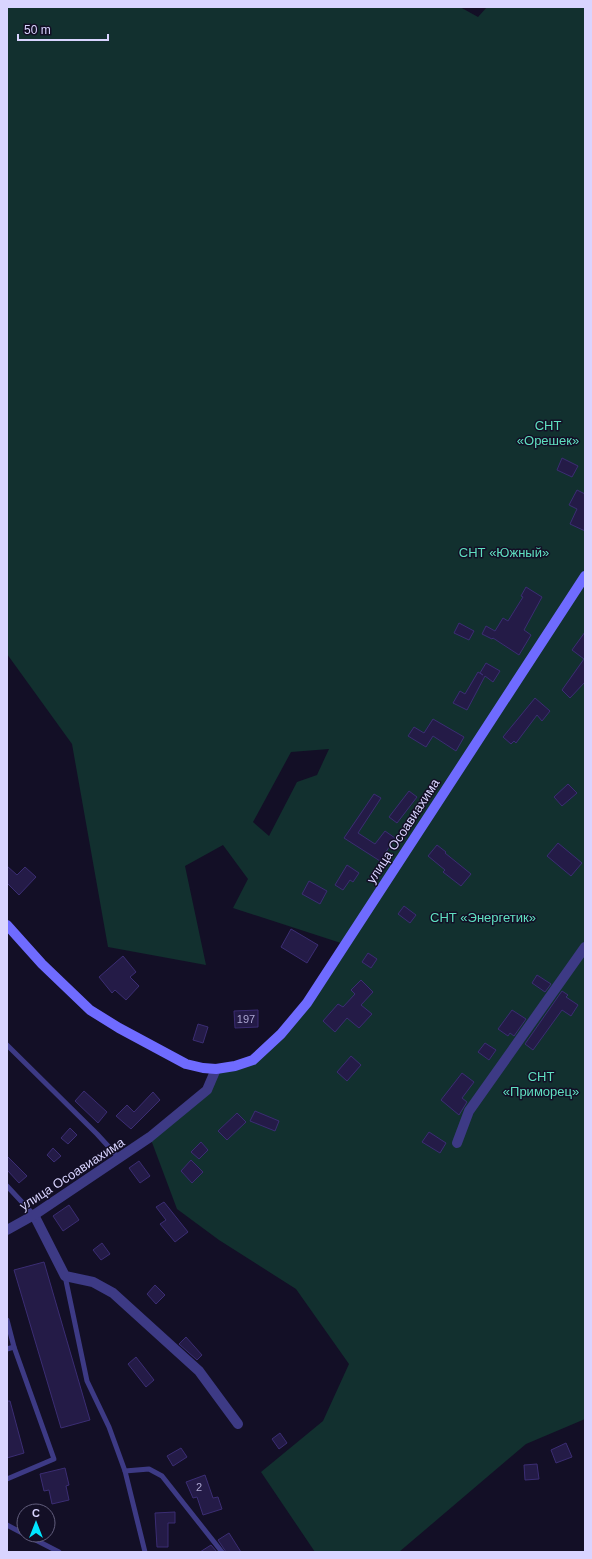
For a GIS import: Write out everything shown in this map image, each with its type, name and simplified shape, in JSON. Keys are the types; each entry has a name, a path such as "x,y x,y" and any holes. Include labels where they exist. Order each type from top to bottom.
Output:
{"street":[{"name":"улица Осоавиахима","path":"7,925 42,964 90,1010 119,1028 186,1064 216,1069 235,1066 253,1060 281,1034 306,1002 585,576"},
{"path":"457,1144 469,1111 585,947"},
{"name":"улица Осоавиахима","path":"7,1230 34,1215 150,1137 207,1090 216,1069"},
{"path":"34,1215 65,1276 93,1282 113,1293 199,1371 238,1424"}],"lane":[{"path":"7,1045 97,1134 119,1158"},
{"path":"7,1186 34,1215"},
{"path":"65,1276 87,1381 109,1427 125,1471 145,1552"},
{"path":"7,1320 14,1347 54,1459 7,1479"},
{"path":"7,1349 14,1347"},
{"path":"125,1471 149,1469 162,1476 222,1552"},
{"path":"7,1526 16,1530"},
{"path":"41,1543 59,1552"}],"green space":[{"path":"7,7 460,7 478,17 487,7 585,7 585,1419 526,1444 399,1552 315,1552 261,1472 323,1421 349,1364 296,1289 219,1240 177,1209 150,1137 207,1090 216,1069 253,1060 281,1034 344,944 233,908 248,879 223,845 185,866 206,965 108,947 72,744 7,654","holes":["329,749 317,775 297,782 269,836 253,822 291,752"]}],"building":[{"path":"562,458 578,466 572,477 557,470"},
{"path":"577,490 585,494 585,531 570,524 577,509 569,505"},
{"path":"526,587 542,597 524,630 531,635 519,655 493,638 492,639 482,634 486,626 495,631 503,618 508,621 523,597 521,596"},
{"path":"459,623 474,631 469,640 454,633"},
{"path":"585,632 585,682 570,698 562,690 584,659 572,650"},
{"path":"486,663 500,671 493,682 485,676 467,710 453,703 460,691 465,694 478,672 483,675 480,673"},
{"path":"535,698 550,711 542,721 537,715 516,743 514,741 511,744 503,737"},
{"path":"433,719 464,737 456,751 433,736 426,747 408,736 414,727 424,733"},
{"path":"568,784 577,793 562,806 554,797"},
{"path":"409,791 417,797 397,823 389,817"},
{"path":"374,794 381,798 358,833 375,844 385,831 395,838 380,861 344,838"},
{"path":"558,843 582,863 571,876 547,856"},
{"path":"437,845 471,874 461,886 443,872 445,870 428,856"},
{"path":"347,865 359,873 353,882 350,880 343,890 335,885"},
{"path":"7,866 17,875 25,867 36,877 19,895 7,883"},
{"path":"309,881 327,891 320,904 302,894"},
{"path":"404,906 416,915 410,923 398,914"},
{"path":"291,929 318,945 307,963 281,947"},
{"path":"368,953 377,959 371,968 362,962"},
{"path":"123,956 136,972 130,977 139,986 126,1000 115,990 112,993 99,977"},
{"path":"537,975 551,984 545,992 532,983"},
{"path":"361,980 373,992 361,1005 372,1014 359,1028 347,1018 335,1032 323,1021 338,1004 343,1007 355,994 351,990"},
{"path":"562,991 568,995 566,997 578,1005 571,1016 562,1010 533,1050 525,1044"},
{"path":"258,1010 258,1027 235,1028 234,1011"},
{"path":"512,1010 526,1019 514,1036 510,1033 508,1036 498,1029"},
{"path":"198,1024 208,1027 203,1043 193,1040"},
{"path":"485,1043 496,1050 489,1060 478,1052"},
{"path":"351,1056 361,1065 347,1081 337,1072"},
{"path":"462,1073 474,1082 462,1098 467,1102 459,1115 441,1100"},
{"path":"84,1091 107,1112 98,1123 75,1101"},
{"path":"153,1092 160,1100 131,1129 116,1116 127,1105 134,1112"},
{"path":"255,1111 279,1121 275,1131 250,1121"},
{"path":"237,1113 246,1122 227,1140 218,1131"},
{"path":"70,1128 77,1135 68,1144 61,1138"},
{"path":"429,1132 446,1143 440,1153 422,1142"},
{"path":"201,1142 208,1150 199,1159 191,1152"},
{"path":"53,1148 61,1156 54,1162 47,1155"},
{"path":"7,1156 27,1176 19,1183 7,1170"},
{"path":"191,1160 203,1172 192,1183 181,1171"},
{"path":"139,1161 150,1176 140,1183 129,1168"},
{"path":"164,1202 188,1232 175,1242 160,1224 166,1220 156,1207"},
{"path":"69,1205 79,1220 63,1231 53,1216"},
{"path":"102,1243 110,1254 101,1260 93,1250"},
{"path":"44,1262 90,1420 61,1428 14,1270"},
{"path":"155,1285 165,1295 156,1304 147,1294"},
{"path":"186,1337 202,1355 197,1360 179,1344"},
{"path":"136,1357 154,1380 146,1387 128,1364"},
{"path":"7,1401 10,1401 24,1453 7,1458"},
{"path":"280,1433 287,1443 279,1449 272,1439"},
{"path":"566,1443 572,1457 556,1463 551,1450"},
{"path":"181,1448 187,1457 173,1466 167,1456"},
{"path":"537,1464 539,1479 525,1480 524,1465"},
{"path":"65,1468 69,1485 66,1486 69,1500 52,1503 49,1490 44,1491 40,1474"},
{"path":"205,1475 213,1498 218,1497 222,1509 203,1515 197,1497 193,1498 186,1482"},
{"path":"175,1512 175,1523 168,1523 168,1547 157,1547 155,1513"},
{"path":"229,1533 241,1552 226,1552 218,1540"},
{"path":"211,1545 217,1552 200,1552"}],"park label":[{"name":"СНТ «Орешек»","path":"548,432"},
{"name":"СНТ «Южный»","path":"504,552"},
{"name":"СНТ «Энергетик»","path":"483,917"},
{"name":"СНТ «Приморец»","path":"541,1084"}]}
